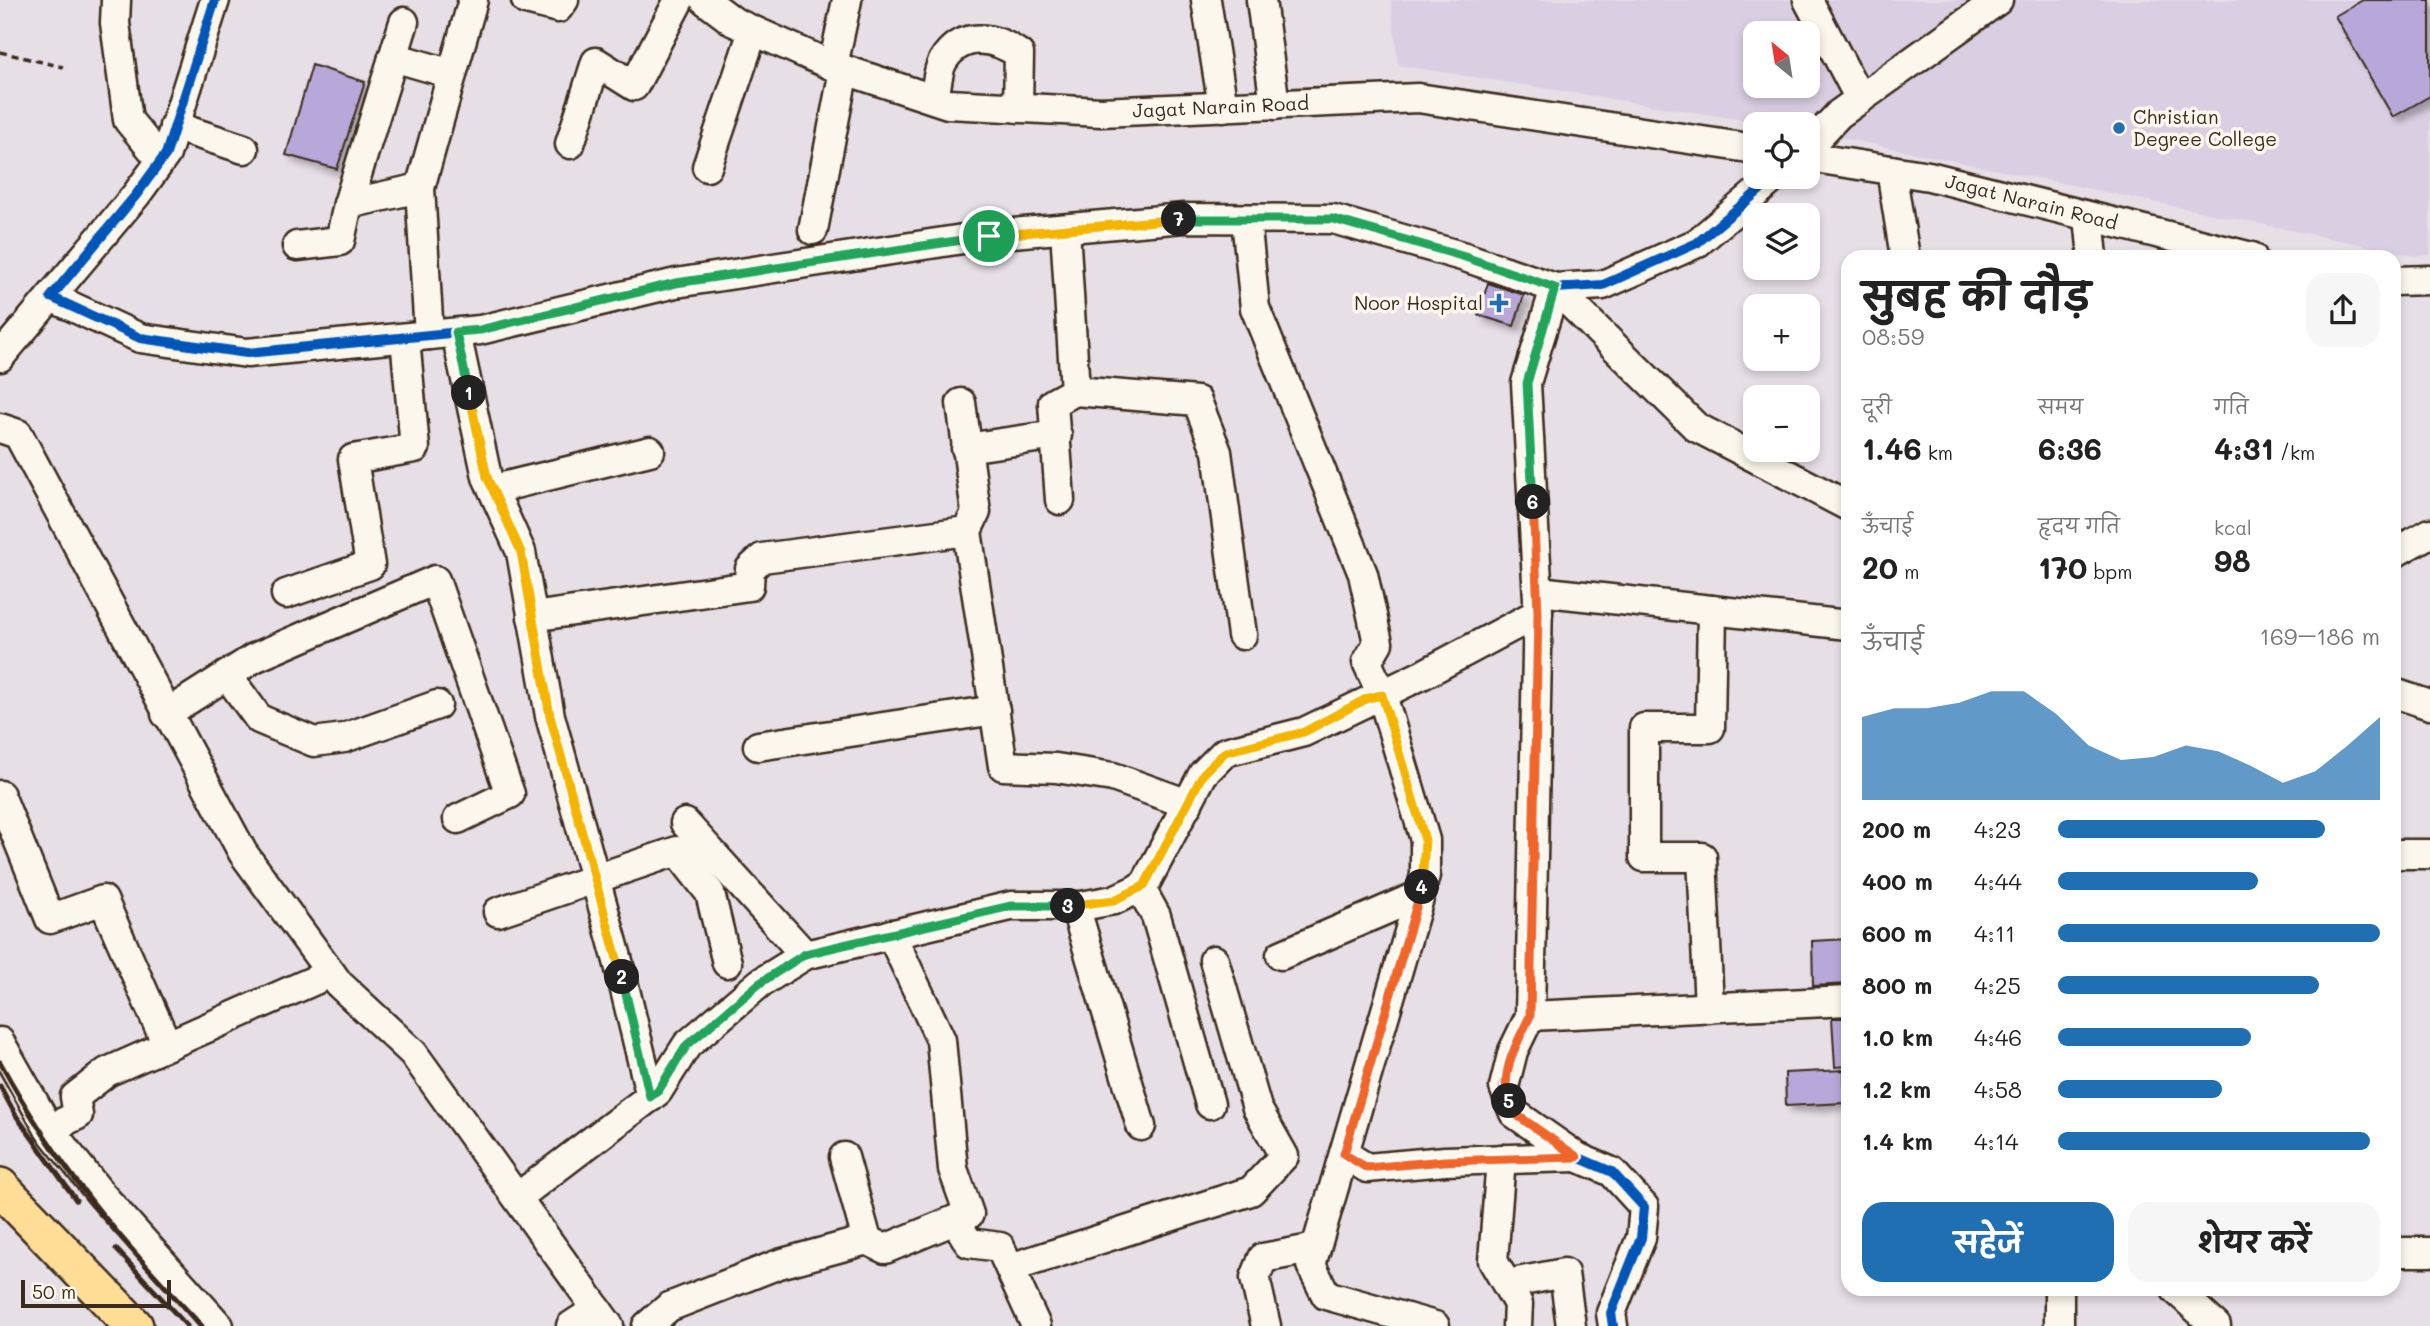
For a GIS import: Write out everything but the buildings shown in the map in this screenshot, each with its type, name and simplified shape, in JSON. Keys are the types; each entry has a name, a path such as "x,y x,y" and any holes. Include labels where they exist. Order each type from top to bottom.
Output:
{"main road":[{"path":"0,1187 129,1325"}],"street":[{"path":"116,0 115,23 128,120 161,160"},
{"path":"0,357 161,160 215,0"},
{"path":"286,594 370,565 353,459 415,448 430,335 419,188 473,0"},
{"path":"526,0 558,8 564,0"},
{"path":"570,144 596,62 634,86 679,0"},
{"name":"Jagat Narain Road","path":"705,0 734,22 839,68 948,104 1101,112 1418,98 1743,147"},
{"path":"813,230 847,0"},
{"path":"1206,0 1223,107"},
{"path":"1261,0 1275,105"},
{"path":"1808,0 1860,99"},
{"path":"1820,134 1839,114 1998,0"},
{"path":"297,246 340,242 348,204 404,22"},
{"path":"707,167 753,30"},
{"path":"934,99 942,63 957,44 977,38 1003,42 1019,54 1018,107"},
{"path":"393,57 452,74"},
{"path":"174,126 244,149"},
{"name":"Jagat Narain Road","path":"1820,159 1929,176 2089,217 2184,249"},
{"path":"1891,170 1904,250"},
{"path":"348,204 419,188"},
{"path":"51,297 140,338 247,353 480,330 676,283 989,236 1184,218 1333,219 1465,257 1555,288 1603,285 1697,243 1761,189"},
{"path":"2089,217 2091,250"},
{"path":"1247,219 1255,309 1363,574 1378,643 1367,662 1382,695 1425,840 1425,875 1420,895 1311,1265 1326,1295 1436,1326"},
{"path":"1065,229 1075,391"},
{"path":"2401,281 2430,280"},
{"path":"1555,288 1696,427 1841,502"},
{"path":"1507,1284 1564,1273 1569,1317 1612,1319 1641,1238 1644,1207 1612,1172 1577,1157 1514,1113 1504,1087 1513,1051 1530,1016 1538,602 1527,383 1555,288"},
{"path":"430,335 487,477 521,552 550,716 595,879 650,1097"},
{"path":"1060,500 1053,403 1075,391 1197,401 1217,452 1242,635"},
{"path":"961,403 976,512 967,531 1003,766 1056,768 1113,777 1188,804"},
{"path":"0,428 18,434 243,853 331,973 413,1052 603,1318 571,1326"},
{"path":"967,448 1057,435"},
{"path":"494,489 650,451"},
{"path":"532,617 749,586 750,569 762,558 967,531"},
{"path":"2401,549 2430,533"},
{"path":"166,714 227,675 304,634 435,580 510,794 458,819"},
{"path":"517,1198 658,1091 687,1045 760,983 805,954 1011,906 1075,906 1114,900 1140,887 1160,859 1203,774 1225,752 1304,732 1368,698 1382,695 1422,675 1538,602 1712,610 1841,624"},
{"path":"1709,1007 1702,857 1644,857 1644,728 1710,728 1712,610"},
{"path":"227,675 259,719 314,742 344,738 437,705"},
{"path":"2401,690 2430,705"},
{"path":"758,746 995,710"},
{"path":"0,795 50,919 103,900 167,1045"},
{"path":"685,823 805,954"},
{"path":"498,912 677,851 710,893 727,963"},
{"path":"2401,854 2430,854"},
{"path":"1140,887 1156,916 1210,1104"},
{"path":"1281,955 1420,895"},
{"path":"1075,906 1141,1126"},
{"path":"647,1326 668,1307 779,1264 867,1240 885,1249 969,1214 953,1169 941,1040 891,934"},
{"path":"1010,1268 1251,1191 1284,1156 1257,1108 1214,960"},
{"path":"49,1129 78,1115 75,1097 107,1072 331,973"},
{"path":"1530,1016 1841,1001"},
{"path":"0,1042 49,1129 101,1194 219,1326"},
{"path":"1344,1154 1367,1168 1577,1157"},
{"path":"844,1157 867,1240"},
{"path":"1501,1159 1493,1261 1518,1304 1517,1326"},
{"path":"955,1220 969,1243 1000,1247 1036,1326"},
{"path":"1266,1326 1255,1278 1263,1258 1316,1248"},
{"path":"2401,1252 2430,1252"},
{"path":"2059,1296 2059,1326"},
{"path":"2183,1296 2216,1326"}],"path":[{"path":"0,52 63,67"}],"shaded area":[{"name":"Christian Degree College","path":"1391,0 2430,0 2430,255 2417,256 2401,253 2401,250 2388,250 1820,133 1820,112 1743,112 1743,120 1398,65"}],"railway":[{"path":"0,1062 67,1169 117,1232 202,1326"},
{"path":"0,1086 15,1114 76,1200"},
{"path":"116,1249 187,1326"}],"cycle path":[{"path":"215,0 166,154 136,195 51,297 140,338 247,353 480,330 676,283 989,235 1184,218 1333,219 1465,257 1555,288 1603,285 1697,243 1761,189"},
{"path":"1555,288 1526,383 1538,599 1530,1016 1513,1051 1504,1087 1514,1113 1577,1157 1612,1172 1644,1207 1641,1238 1611,1313 1613,1326"}],"place":[{"name":"Christian Degree College","path":"2119,128"},
{"name":"Noor Hospital","path":"1499,303"}],"route":[{"path":"1184,218 1333,219 1465,257 1555,288 1527,383 1538,599 1530,1016 1513,1051 1504,1087 1514,1113 1577,1157 1444,1161 1367,1168 1344,1154 1425,875 1425,840 1382,695 1368,698 1304,732 1225,752 1203,774 1144,886 1114,900 1081,906 1011,906 805,954 760,983 687,1045 658,1091 650,1097 618,961 550,716 521,552 487,477 456,332 480,330 676,283 989,236 1184,218"}]}
